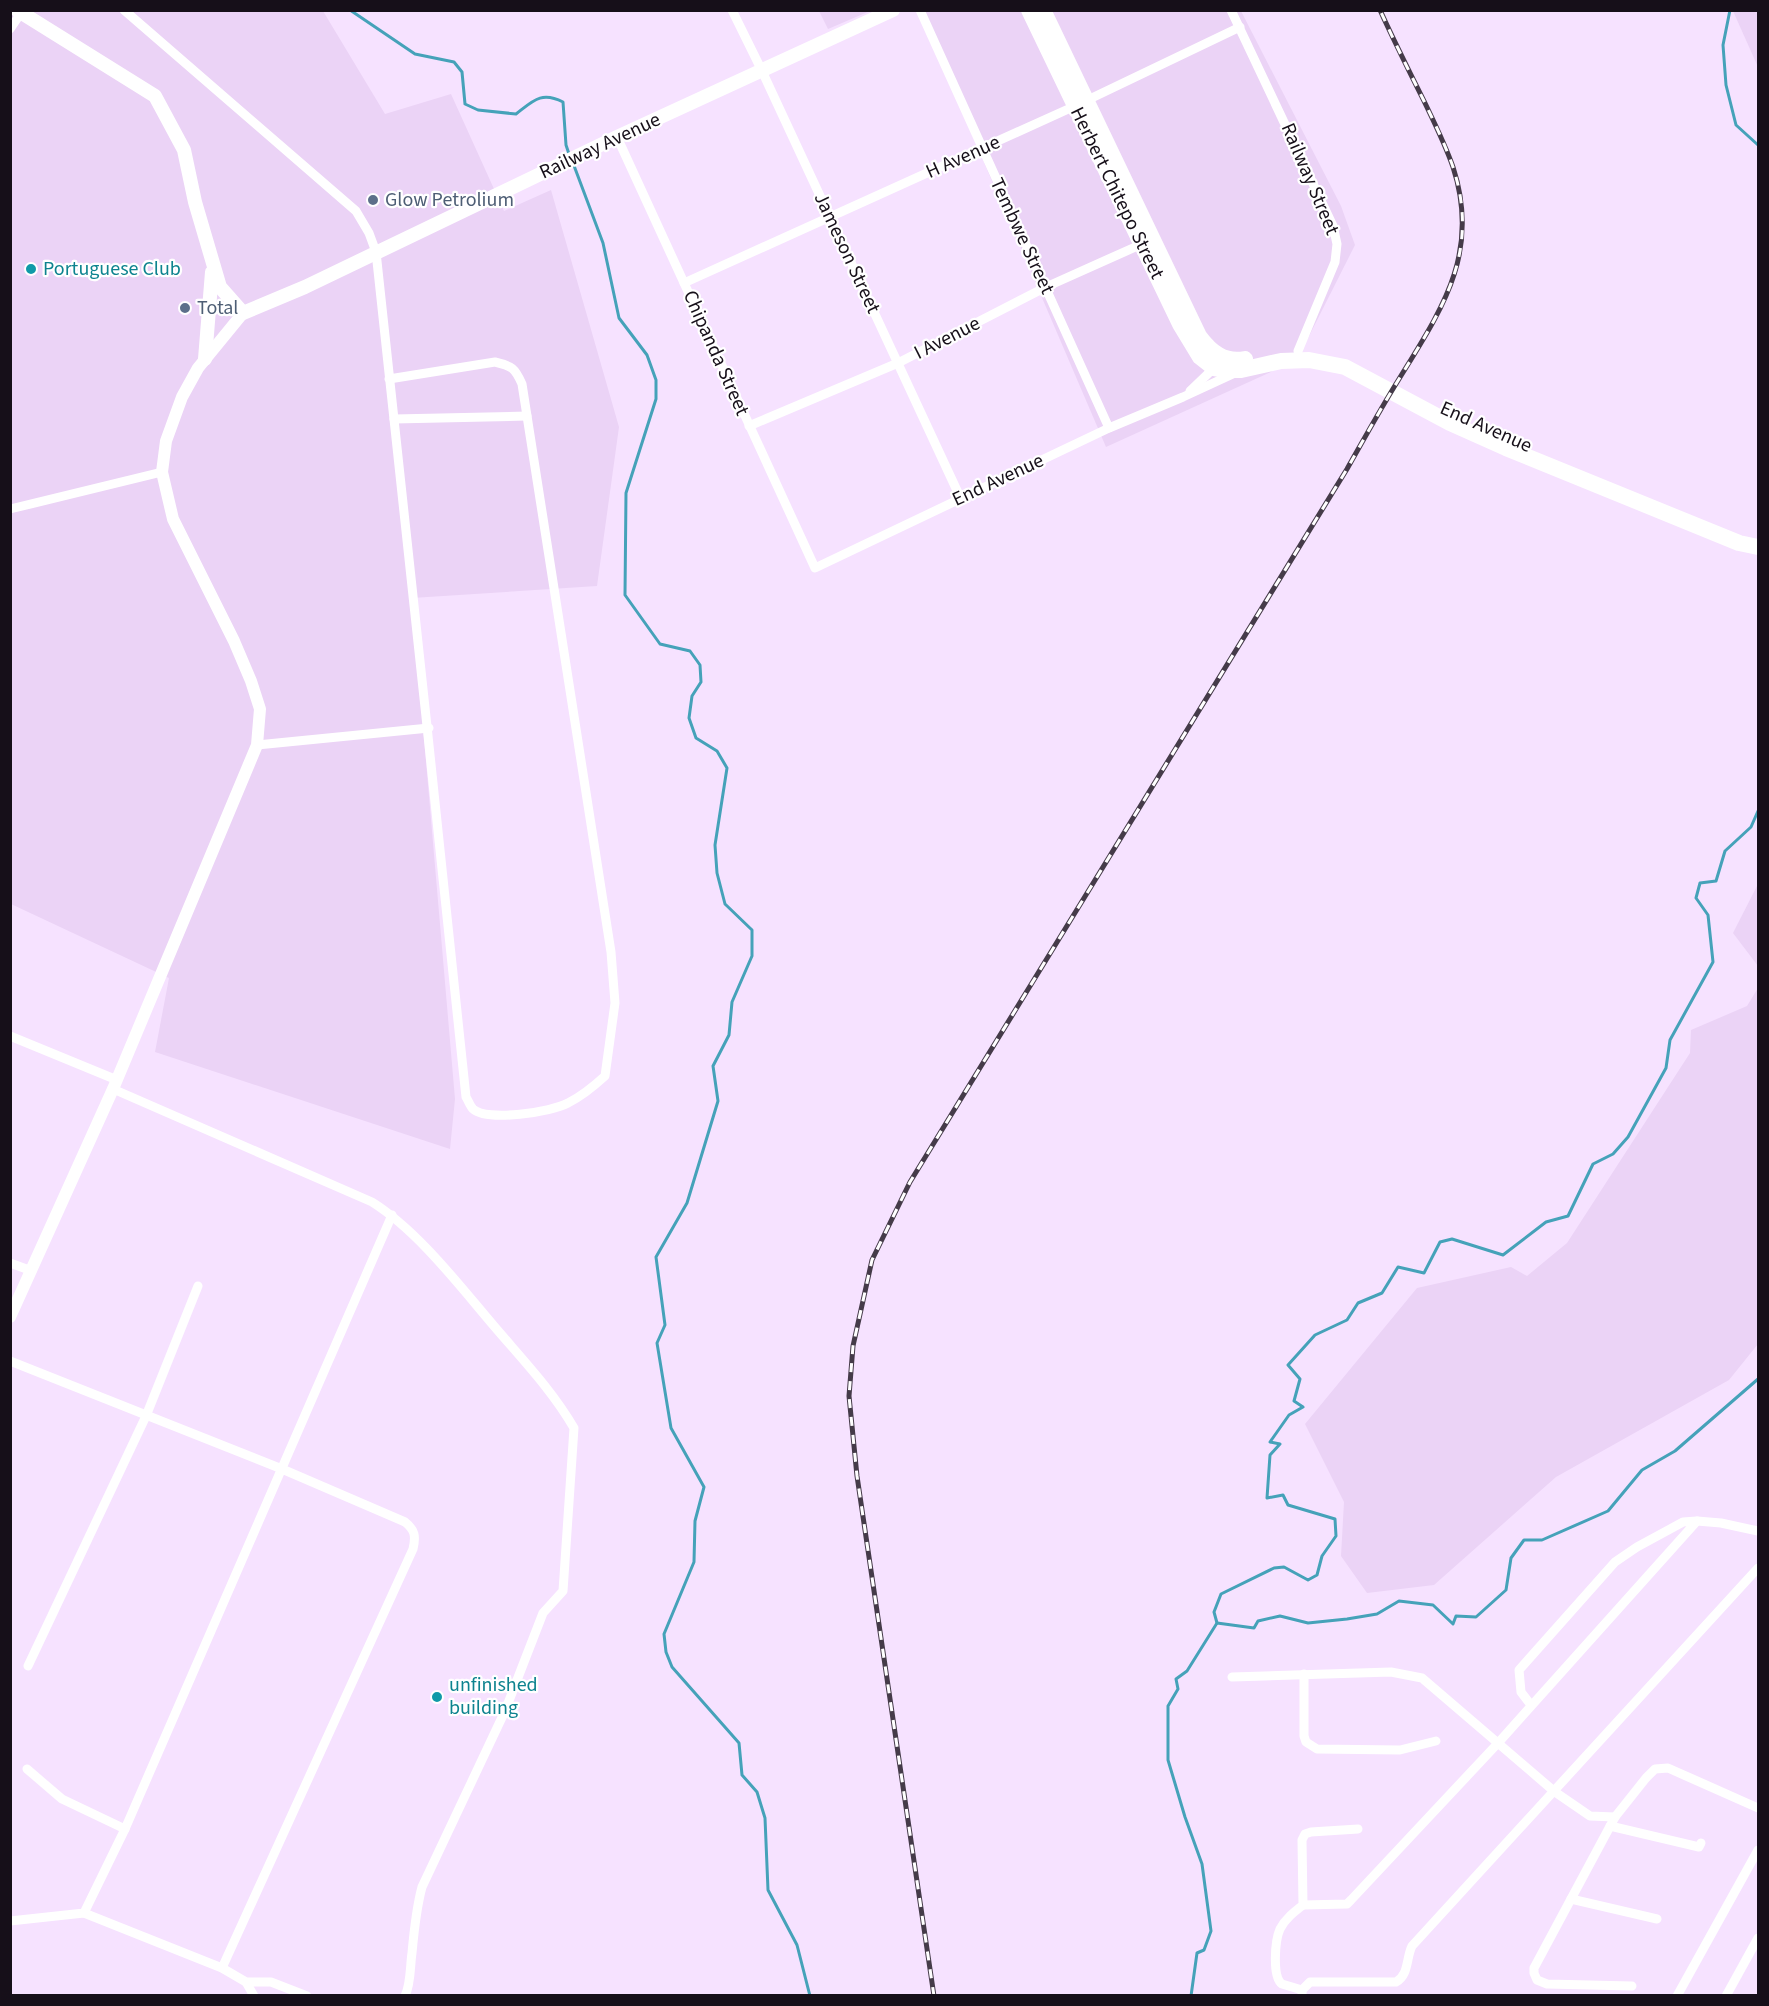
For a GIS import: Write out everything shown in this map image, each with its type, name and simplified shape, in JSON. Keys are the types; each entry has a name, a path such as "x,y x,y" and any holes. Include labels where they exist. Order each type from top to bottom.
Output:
{"highway":[{"name":"Herbert Chitepo Street","path":"1029,10 1165,264 1188,315 1216,362"},
{"name":"Herbert Chitepo Street","path":"1043,10 1080,103 1142,243 1190,343 1200,357 1216,362"},
{"name":"End Avenue","path":"1216,362 1298,351 1333,355 1352,361 1467,419 1727,531 1758,547"},
{"name":"End Avenue","path":"1216,362 1226,370 1241,370 1281,361 1309,360 1345,367 1450,423 1506,448 1739,543 1758,547"}],"main road":[{"name":"Railway Avenue","path":"243,313 305,287 617,137 893,10"},
{"path":"19,12 155,96 184,150 195,202 220,286 243,313"},
{"path":"205,359 213,263"}],"street":[{"path":"124,10 356,211 369,233 376,252 389,379 429,729 466,1097 473,1109 483,1114 543,1111 565,1105 586,1093 605,1076 615,1003 611,952 522,384 518,374 511,366 495,362 389,379"},
{"name":"Jameson Street","path":"732,10 960,497"},
{"name":"Tembwe Street","path":"920,10 1109,428"},
{"name":"Railway Street","path":"1232,10 1333,226 1337,244 1335,262 1298,351"},
{"path":"10,29 19,12"},
{"name":"H Avenue","path":"684,283 1080,103 1240,27"},
{"name":"Chipanda Street","path":"617,137 815,567"},
{"name":"I Avenue","path":"749,426 898,363 1046,287 1142,243"},
{"path":"10,1317 115,1084 257,745 260,710 251,681 234,641 173,519 162,472 165,441 182,397 198,368 243,313"},
{"name":"End Avenue","path":"1183,397 1216,362"},
{"name":"End Avenue","path":"815,567 1109,428 1241,370"},
{"path":"394,419 527,416"},
{"path":"10,509 162,472"},
{"path":"257,745 429,729"},
{"path":"10,1036 372,1202 392,1215 455,1281 531,1369 574,1428 563,1591 543,1613 506,1711 422,1887 405,1995"},
{"path":"84,1913 125,1829 392,1215"},
{"path":"10,1263 32,1271"},
{"path":"28,1666 146,1416 198,1286"},
{"path":"10,1361 282,1469 405,1522 413,1528 415,1538 413,1549 222,1968"},
{"path":"1696,1521 1498,1742 1349,1903 1303,1905 1287,1919 1277,1936 1278,1981 1302,1993 1310,1982 1396,1982 1401,1980 1412,1946 1758,1569"},
{"path":"1531,1705 1521,1692 1519,1670 1615,1562 1683,1522 1721,1523 1758,1531"},
{"path":"1232,1677 1391,1672 1422,1678 1555,1792 1590,1816 1615,1817"},
{"path":"1304,1674 1304,1736 1311,1746 1317,1749 1400,1750 1436,1741"},
{"path":"1632,1986 1548,1984 1537,1980 1534,1972 1534,1968 1615,1817 1646,1778 1655,1769 1662,1768 1668,1768 1758,1808"},
{"path":"27,1769 62,1799 125,1829"},
{"path":"1610,1826 1700,1847 1701,1843"},
{"path":"1303,1905 1302,1840 1305,1834 1358,1830"},
{"path":"1677,1995 1758,1850"},
{"path":"1571,1899 1657,1918"},
{"path":"10,1921 84,1913 222,1968 246,1982 254,1995"},
{"path":"1726,1995 1758,1938"},
{"path":"246,1982 271,1982 307,1995"}],"shaded area":[{"path":"11,11 323,11 385,114 451,94 504,211 551,190 619,427 597,586 412,598 455,1099 450,1149 155,1052 169,978 11,904"},
{"path":"819,11 870,11 828,29"},
{"path":"919,11 1241,11 1341,206 1355,245 1297,360 1106,447"},
{"path":"1733,11 1758,11 1758,67"},
{"path":"1758,884 1758,966 1733,933"},
{"path":"1758,988 1758,1344 1729,1380 1556,1477 1434,1585 1367,1593 1341,1556 1344,1502 1305,1424 1417,1288 1511,1267 1527,1276 1567,1243 1690,1053 1691,1030 1747,1006"}],"waterway":[{"path":"350,10 415,54 454,62 462,72 465,104 478,110 516,114 538,99 549,97 563,102 566,145 570,157"},
{"path":"1730,10 1723,45 1726,85 1736,125 1758,145"},
{"path":"573,163 603,243 619,318 647,355 656,380 656,399 626,493 625,595 660,644 690,651 700,665 701,682 692,696 689,718 696,738 717,751 727,768 715,845 717,873 725,904 752,930 752,956 732,1002 729,1035 713,1066 718,1101 687,1203 656,1257 665,1325 657,1343 671,1428 704,1487 695,1521 694,1562 664,1634 666,1652 672,1667 739,1743 742,1775 757,1792 765,1818 768,1890 797,1945 810,1996"},
{"path":"1217,1623 1214,1612 1221,1594 1274,1568 1284,1567 1308,1580 1317,1575 1322,1556 1336,1536 1335,1519 1288,1505 1283,1495 1267,1498 1270,1455 1280,1444 1270,1442 1289,1415 1303,1407 1294,1401 1300,1379 1288,1365 1315,1335 1347,1320 1358,1303 1382,1293 1398,1267 1424,1273 1440,1242 1452,1239 1503,1255 1546,1222 1568,1216 1593,1164 1613,1154 1628,1137 1666,1068 1670,1040 1713,962 1708,915 1696,898 1700,883 1716,881 1725,851 1751,827 1758,811"},
{"path":"1191,1996 1197,1953 1204,1950 1211,1931 1202,1864 1168,1760 1168,1706 1178,1689 1176,1679 1187,1671 1217,1623 1254,1628 1258,1621 1280,1616 1308,1623 1347,1619 1377,1614 1399,1601 1433,1605 1453,1624 1456,1616 1476,1617 1506,1590 1511,1558 1524,1540 1542,1540 1608,1511 1642,1470 1675,1451 1758,1379"}],"railway":[{"path":"934,1996 857,1476 849,1396 853,1346 872,1260 910,1182 1347,469 1430,328 1453,279 1460,253 1462,227 1460,198 1453,167 1380,10"}],"place":[{"name":"Glow Petrolium","path":"373,200"},
{"name":"Portuguese Club","path":"31,269"},
{"name":"Total","path":"185,308"},
{"name":"unfinished building","path":"437,1697"}]}
